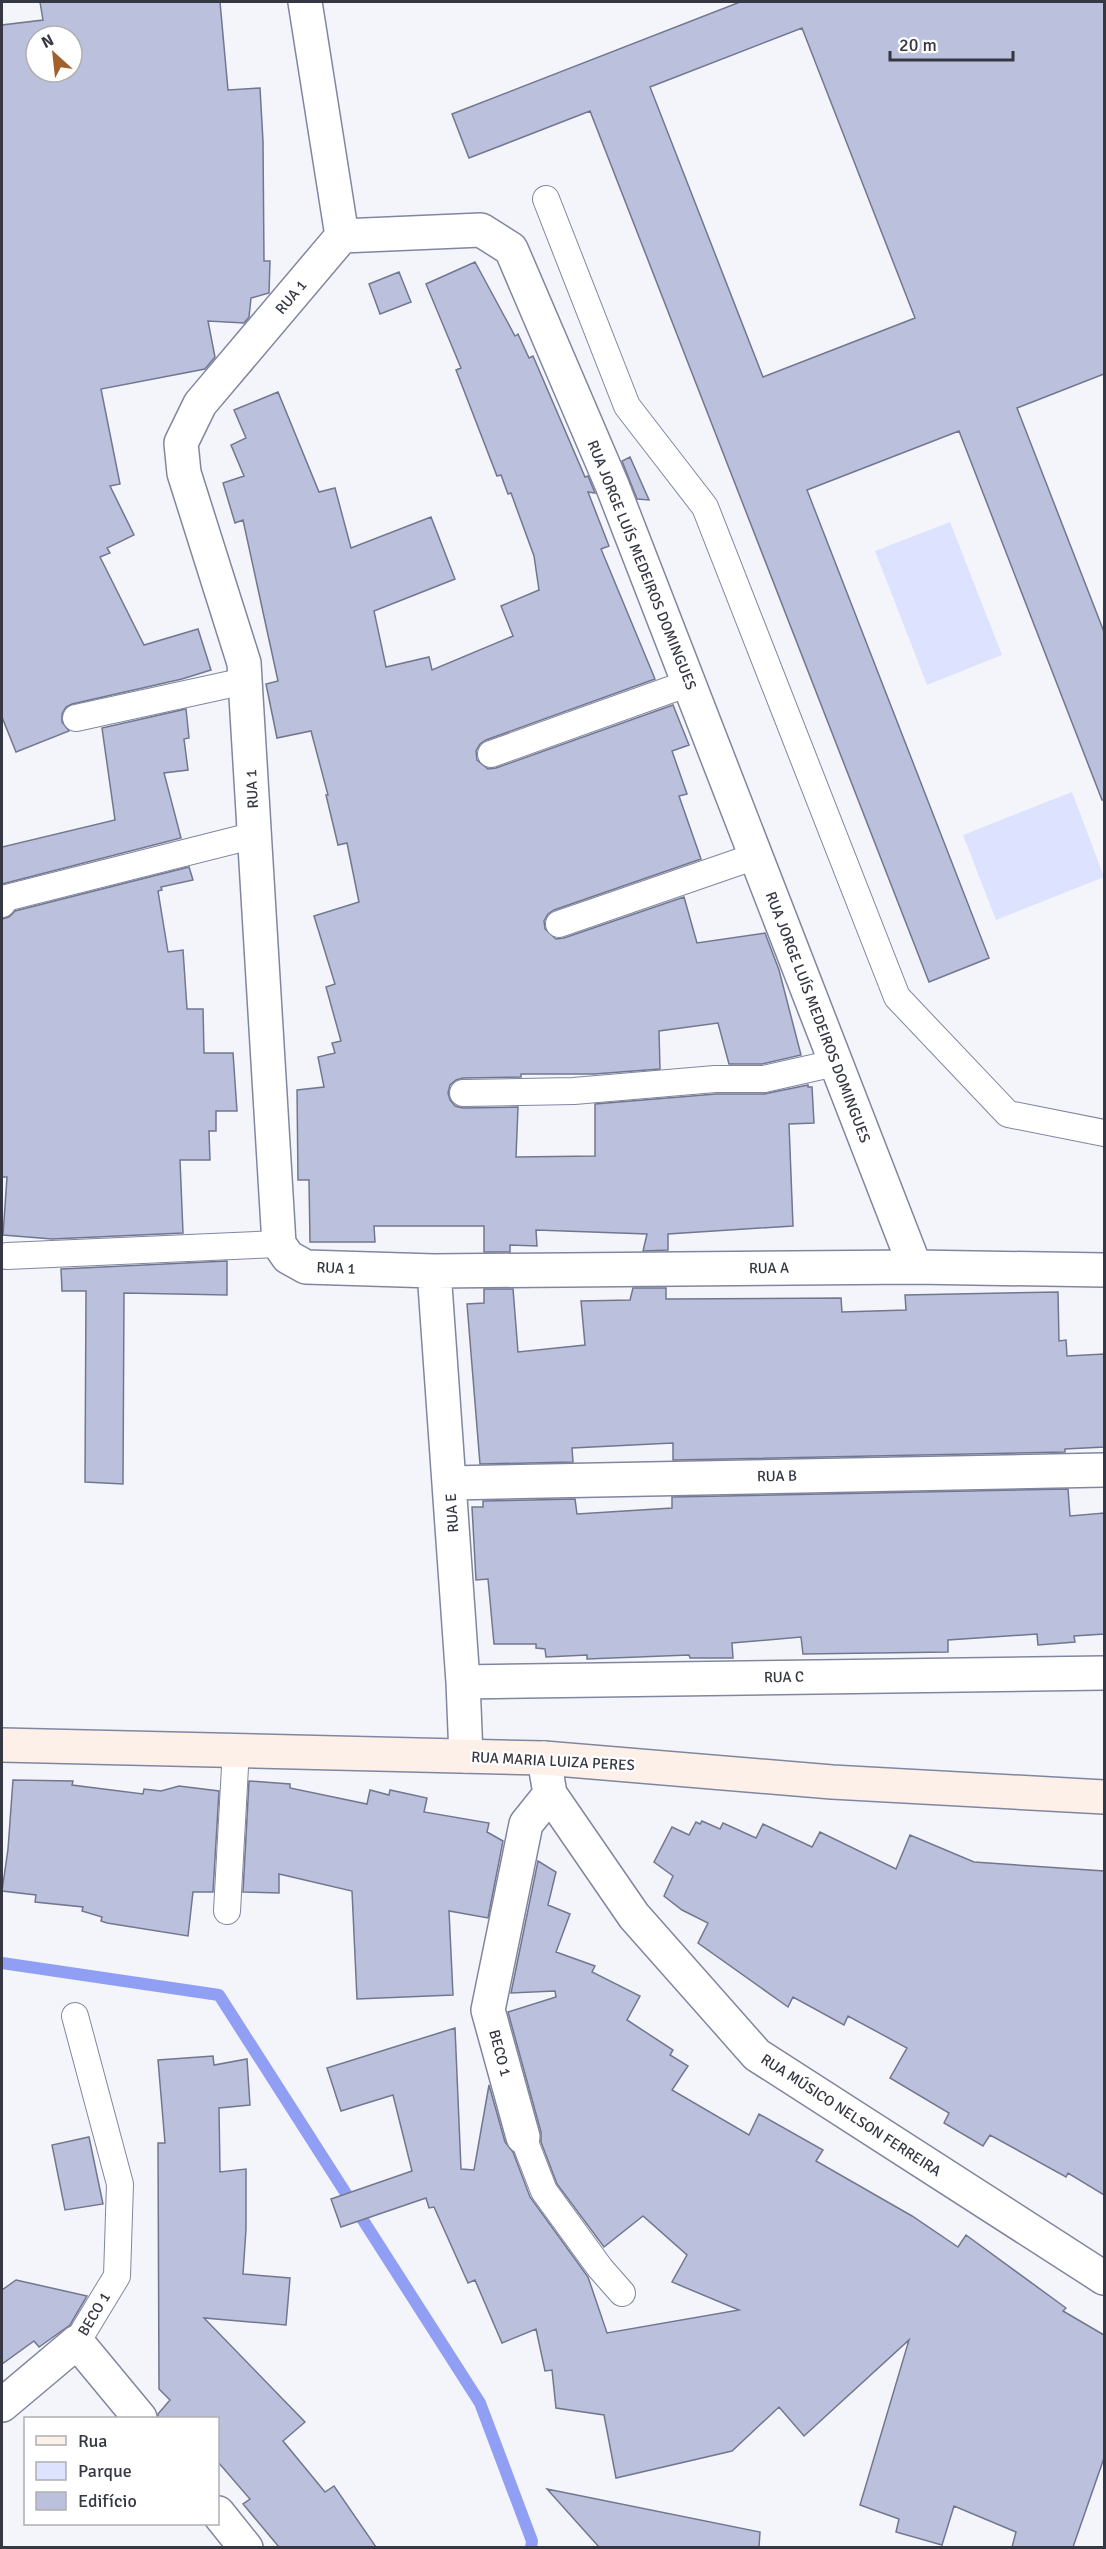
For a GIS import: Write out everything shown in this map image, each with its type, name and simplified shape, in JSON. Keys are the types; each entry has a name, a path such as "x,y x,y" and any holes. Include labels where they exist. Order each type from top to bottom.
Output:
{"street":[{"path":"305,2 342,236"},
{"name":"RUA JORGE LUÍS MEDEIROS DOMINGUES","path":"342,236 481,230 511,249 612,485 915,1266"},
{"name":"RUA 1","path":"342,236 200,404 181,443 184,473 244,663 279,1244 288,1257 306,1267 434,1271"},
{"name":"RUA A","path":"434,1271 915,1266 1104,1270"},
{"name":"RUA E","path":"434,1271 463,1682 465,1756"},
{"name":"RUA B","path":"450,1483 1104,1470"},
{"name":"RUA C","path":"463,1682 1104,1673"},
{"name":"RUA MARIA LUIZA PERES","path":"2,1745 544,1758 832,1782 1104,1797"},
{"name":"RUA MÚSICO NELSON FERREIRA","path":"544,1758 550,1794 634,1916 757,2055 1104,2278"},
{"name":"BECO 1","path":"523,2137 488,2010 526,1824 550,1794"},
{"path":"77,2342 139,2417"},
{"name":"BECO 1","path":"2,2405 77,2342"},
{"path":"219,2514 246,2547"}],"lane":[{"path":"546,199 627,406 705,507 897,997 1008,1114 1104,1133"},
{"path":"76,718 245,681"},
{"path":"491,754 688,683"},
{"path":"2,904 6,898 255,835"},
{"path":"559,924 756,856"},
{"path":"463,1093 574,1091 715,1079 764,1079 836,1063"},
{"path":"8,1256 279,1244"},
{"path":"227,1911 237,1749"},
{"name":"BECO 1","path":"75,2016 120,2184 117,2276 77,2342"},
{"name":"BECO 1","path":"523,2137 544,2192 621,2293"}],"green space":[{"path":"950,522 1002,655 927,685 875,551"},
{"path":"1072,792 1104,877 996,920 963,835"}],"building":[{"path":"40,2 220,2 228,90 260,88 264,261 270,261 269,293 251,298 249,317 244,323 208,321 215,357 205,369 101,389 120,484 110,486 134,535 107,548 110,553 100,557 144,645 198,629 211,670 182,679 72,704 66,707 62,714 62,722 69,731 16,752 2,717 2,25 43,20"},
{"path":"740,2 1104,2 1104,374 1017,408 1104,632 1104,800 1102,800 959,431 807,490 989,958 929,982 590,111 469,158 452,114","holes":["802,28 915,318 763,377 650,87"]},
{"path":"475,262 515,336 518,334 529,358 533,356 585,477 588,476 595,493 588,492 609,546 601,549 655,679 486,740 476,751 477,760 488,769 496,768 673,705 689,745 672,751 687,794 679,796 701,859 554,910 544,921 545,929 556,939 564,938 684,897 697,943 765,933 779,970 801,1055 762,1064 729,1064 718,1023 659,1031 660,1069 594,1074 521,1074 521,1077 463,1078 450,1085 448,1093 450,1100 455,1106 463,1108 518,1107 516,1157 595,1156 595,1104 716,1094 764,1094 808,1085 812,1087 814,1123 789,1124 793,1226 668,1234 668,1250 643,1251 647,1234 536,1230 537,1246 510,1245 510,1252 484,1252 484,1226 374,1226 375,1242 310,1242 309,1180 298,1180 297,1090 324,1087 318,1057 335,1053 332,1043 341,1041 326,987 335,984 314,916 359,902 347,843 338,845 311,731 277,738 266,684 278,681 243,520 235,523 223,483 244,476 231,445 246,438 234,410 278,392 319,492 335,488 351,548 431,517 455,579 374,611 386,667 429,657 432,670 513,636 501,606 539,590 534,556 511,493 508,494 501,475 497,476 456,370 461,368 426,284"},
{"path":"399,272 411,302 380,314 369,284"},
{"path":"630,457 649,500 637,499 622,461"},
{"path":"186,709 189,738 184,739 188,770 164,773 181,838 2,884 2,847 115,820 102,728"},
{"path":"189,867 193,880 161,887 162,890 158,891 168,952 183,950 187,1009 203,1009 204,1053 233,1053 237,1111 216,1111 216,1131 209,1131 210,1160 180,1160 183,1233 52,1239 3,1235 7,1177 2,1177 2,919 9,917 15,911"},
{"path":"227,1261 227,1295 124,1293 123,1484 85,1482 86,1291 62,1291 61,1269"},
{"path":"633,1288 666,1288 666,1299 841,1298 842,1312 906,1310 905,1295 1058,1292 1059,1341 1066,1340 1067,1356 1104,1354 1104,1447 1065,1449 1065,1452 673,1460 673,1443 572,1448 573,1462 480,1464 467,1304 484,1303 484,1289 513,1289 518,1352 585,1345 581,1301 630,1300"},
{"path":"1068,1489 1070,1516 1104,1513 1104,1634 1074,1636 1075,1642 1038,1645 1037,1634 948,1640 948,1652 803,1654 801,1637 732,1643 733,1658 690,1658 689,1655 587,1659 587,1655 546,1657 545,1649 536,1648 536,1644 494,1644 488,1579 476,1580 472,1507 483,1507 483,1501 575,1499 577,1514 672,1508 672,1497"},
{"path":"13,1780 73,1781 72,1785 143,1794 144,1789 161,1791 179,1786 219,1791 213,1892 193,1892 188,1936 107,1923 101,1921 102,1917 82,1911 83,1907 35,1902 36,1895 2,1891 8,1849"},
{"path":"249,1781 290,1784 290,1788 367,1804 370,1790 389,1795 390,1790 427,1798 424,1812 489,1823 487,1832 503,1841 488,1918 449,1911 453,1995 357,1999 352,1891 279,1874 279,1893 243,1892"},
{"path":"702,1821 720,1829 723,1823 756,1838 763,1824 812,1847 820,1832 896,1869 910,1835 974,1862 1104,1871 1104,2195 1068,2173 1066,2177 990,2135 983,2146 944,2123 949,2113 890,2078 907,2048 848,2016 844,2025 793,1997 788,2007 698,1943 708,1923 682,1910 664,1896 673,1876 654,1862 672,1827 689,1835 696,1822 700,1824"},
{"path":"538,1861 556,1872 548,1905 570,1914 556,1952 595,1966 592,1972 640,1996 627,2020 673,2050 670,2055 688,2066 672,2090 749,2135 759,2114 823,2150 816,2161 912,2216 958,2247 966,2235 1066,2308 1063,2311 1104,2335 1104,2458 1073,2547 1012,2547 1016,2532 954,2506 942,2545 896,2532 899,2519 860,2505 909,2340 804,2436 779,2407 732,2451 616,2478 604,2415 556,2408 552,2370 545,2371 536,2329 502,2343 475,2280 468,2283 434,2207 429,2208 426,2198 341,2227 331,2199 412,2171 393,2095 341,2111 327,2068 455,2028 461,2169 474,2170 489,2085 505,2142 513,2152 530,2197 588,2277 607,2333 739,2310 672,2282 687,2255 643,2216 604,2247 557,2184 541,2142 541,2132 508,2012 556,1997 555,1991 511,1993"},
{"path":"213,2056 214,2065 247,2059 250,2105 219,2108 220,2172 246,2169 243,2274 290,2278 286,2325 204,2318 305,2422 283,2441 325,2492 334,2486 376,2547 279,2547 243,2504 250,2499 219,2463 219,2417 158,2417 170,2400 159,2389 158,2143 165,2143 158,2060"},
{"path":"89,2137 103,2204 65,2210 52,2145"},
{"path":"16,2280 87,2296 70,2325 39,2347 34,2341 2,2364 2,2290"},
{"path":"547,2489 760,2532 759,2547 599,2547"}],"waterway":[{"path":"2,1963 219,1995 480,2403 532,2541 531,2548"}]}
